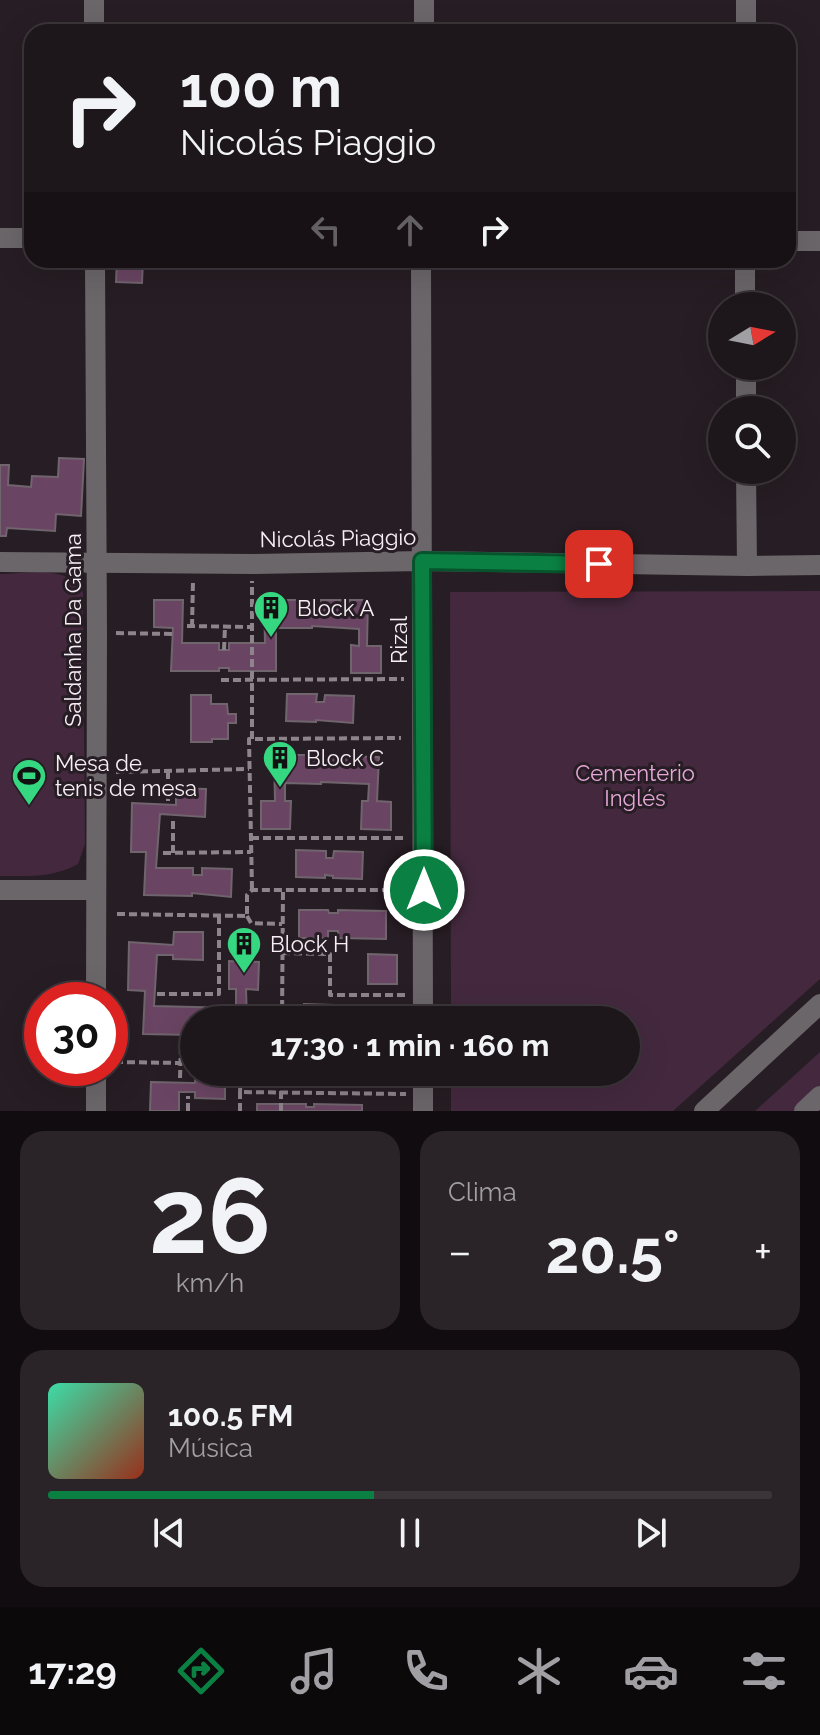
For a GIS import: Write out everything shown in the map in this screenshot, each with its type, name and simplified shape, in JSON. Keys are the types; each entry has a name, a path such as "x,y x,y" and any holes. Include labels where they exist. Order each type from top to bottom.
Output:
{"street":[{"path":"94,0 94,24"},
{"path":"424,0 424,24"},
{"path":"746,0 746,24"},
{"path":"0,238 24,238"},
{"path":"796,241 820,241"},
{"name":"Saldanha Da Gama","path":"95,268 96,982"},
{"name":"Rizal","path":"421,268 423,1006"},
{"path":"745,268 745,292"},
{"path":"746,484 747,566"},
{"name":"Nicolás Piaggio","path":"0,562 252,564 422,561 820,565"},
{"path":"0,890 96,890"},
{"path":"704,1111 820,1004"},
{"path":"96,1086 96,1111"},
{"path":"804,1111 820,1096"}],"path":[{"path":"193,563 190,626 251,627"},
{"path":"252,564 252,739"},
{"path":"224,650 225,627"},
{"path":"97,632 173,634"},
{"path":"221,680 423,679"},
{"path":"252,890 249,739 424,738"},
{"path":"97,772 249,769"},
{"path":"168,771 168,801"},
{"path":"173,818 173,853"},
{"path":"251,838 423,838"},
{"path":"163,853 251,852"},
{"path":"282,924 251,923 247,916 247,895 252,890 424,890"},
{"path":"282,1006 283,890"},
{"path":"96,914 247,916"},
{"path":"157,994 219,994 219,915"},
{"path":"282,953 330,954 330,995 423,995"},
{"path":"128,1062 180,1063"},
{"path":"240,1086 240,1111"},
{"path":"281,1086 281,1111"},
{"path":"240,1092 423,1102"},
{"path":"188,1096 188,1111"}],"green space":[{"path":"0,574 57,574 68,577 83,592 85,844 78,864 50,874 0,876"},
{"name":"Cementerio Inglés","path":"820,591 820,979 673,1111 451,1111 451,1086 640,1086 640,1006 451,1006 450,592"},
{"path":"820,1052 820,1111 755,1111"}],"building":[{"path":"117,268 143,268 142,283 116,282"},
{"path":"59,458 84,459 81,516 56,514 55,531 7,528 6,536 0,536 0,465 9,465 8,485 31,487 32,476 58,477"},
{"name":"Block A","path":"154,600 183,600 182,643 219,643 219,650 229,650 229,643 265,643 264,600 312,600 312,605 321,605 321,600 368,600 367,646 381,646 381,673 351,673 351,645 359,646 359,629 312,626 276,628 276,671 229,671 229,668 219,668 219,671 171,671 173,628 154,627"},
{"path":"287,694 317,694 316,702 324,702 325,695 354,696 353,723 286,721"},
{"path":"191,695 211,695 211,704 227,704 228,714 236,714 236,723 228,723 228,739 191,742"},
{"name":"Block C","path":"274,755 322,755 322,763 331,763 331,756 379,757 377,801 391,802 391,830 361,829 362,801 368,801 369,784 321,782 285,783 285,801 291,801 290,829 261,829 261,801 275,801"},
{"path":"176,788 206,789 205,817 160,814 156,868 193,868 193,875 202,875 202,868 232,869 231,897 192,893 192,896 144,895 146,852 131,852 132,803 176,805"},
{"path":"296,850 326,851 326,858 333,858 334,851 363,852 362,879 325,875 325,878 296,877"},
{"path":"299,910 328,910 329,913 338,913 338,910 386,911 386,939 338,938 338,931 328,931 328,938 299,938"},
{"name":"Block H","path":"174,932 203,932 203,960 157,955 154,1006 180,1007 180,1035 143,1034 145,991 128,990 129,942 173,945"},
{"path":"368,954 397,955 397,984 368,984"},
{"name":"Block H","path":"229,961 259,962 258,990 246,989 247,1006 236,1006 236,989 229,989"},
{"path":"304,1004 334,1005 334,1006"},
{"path":"151,1082 180,1083 180,1086 225,1086 225,1099 195,1098 195,1092 179,1092 179,1111 150,1111"},
{"path":"257,1104 306,1104 306,1107 314,1107 314,1104 362,1105 362,1111 257,1111"}],"place":[{"name":"Block A","path":"271,639"},
{"name":"Block C","path":"280,789"},
{"name":"Mesa de tenis de mesa","path":"29,807"},
{"name":"Block H","path":"244,975"}],"route":[{"path":"424,890 422,561 599,564"}]}
